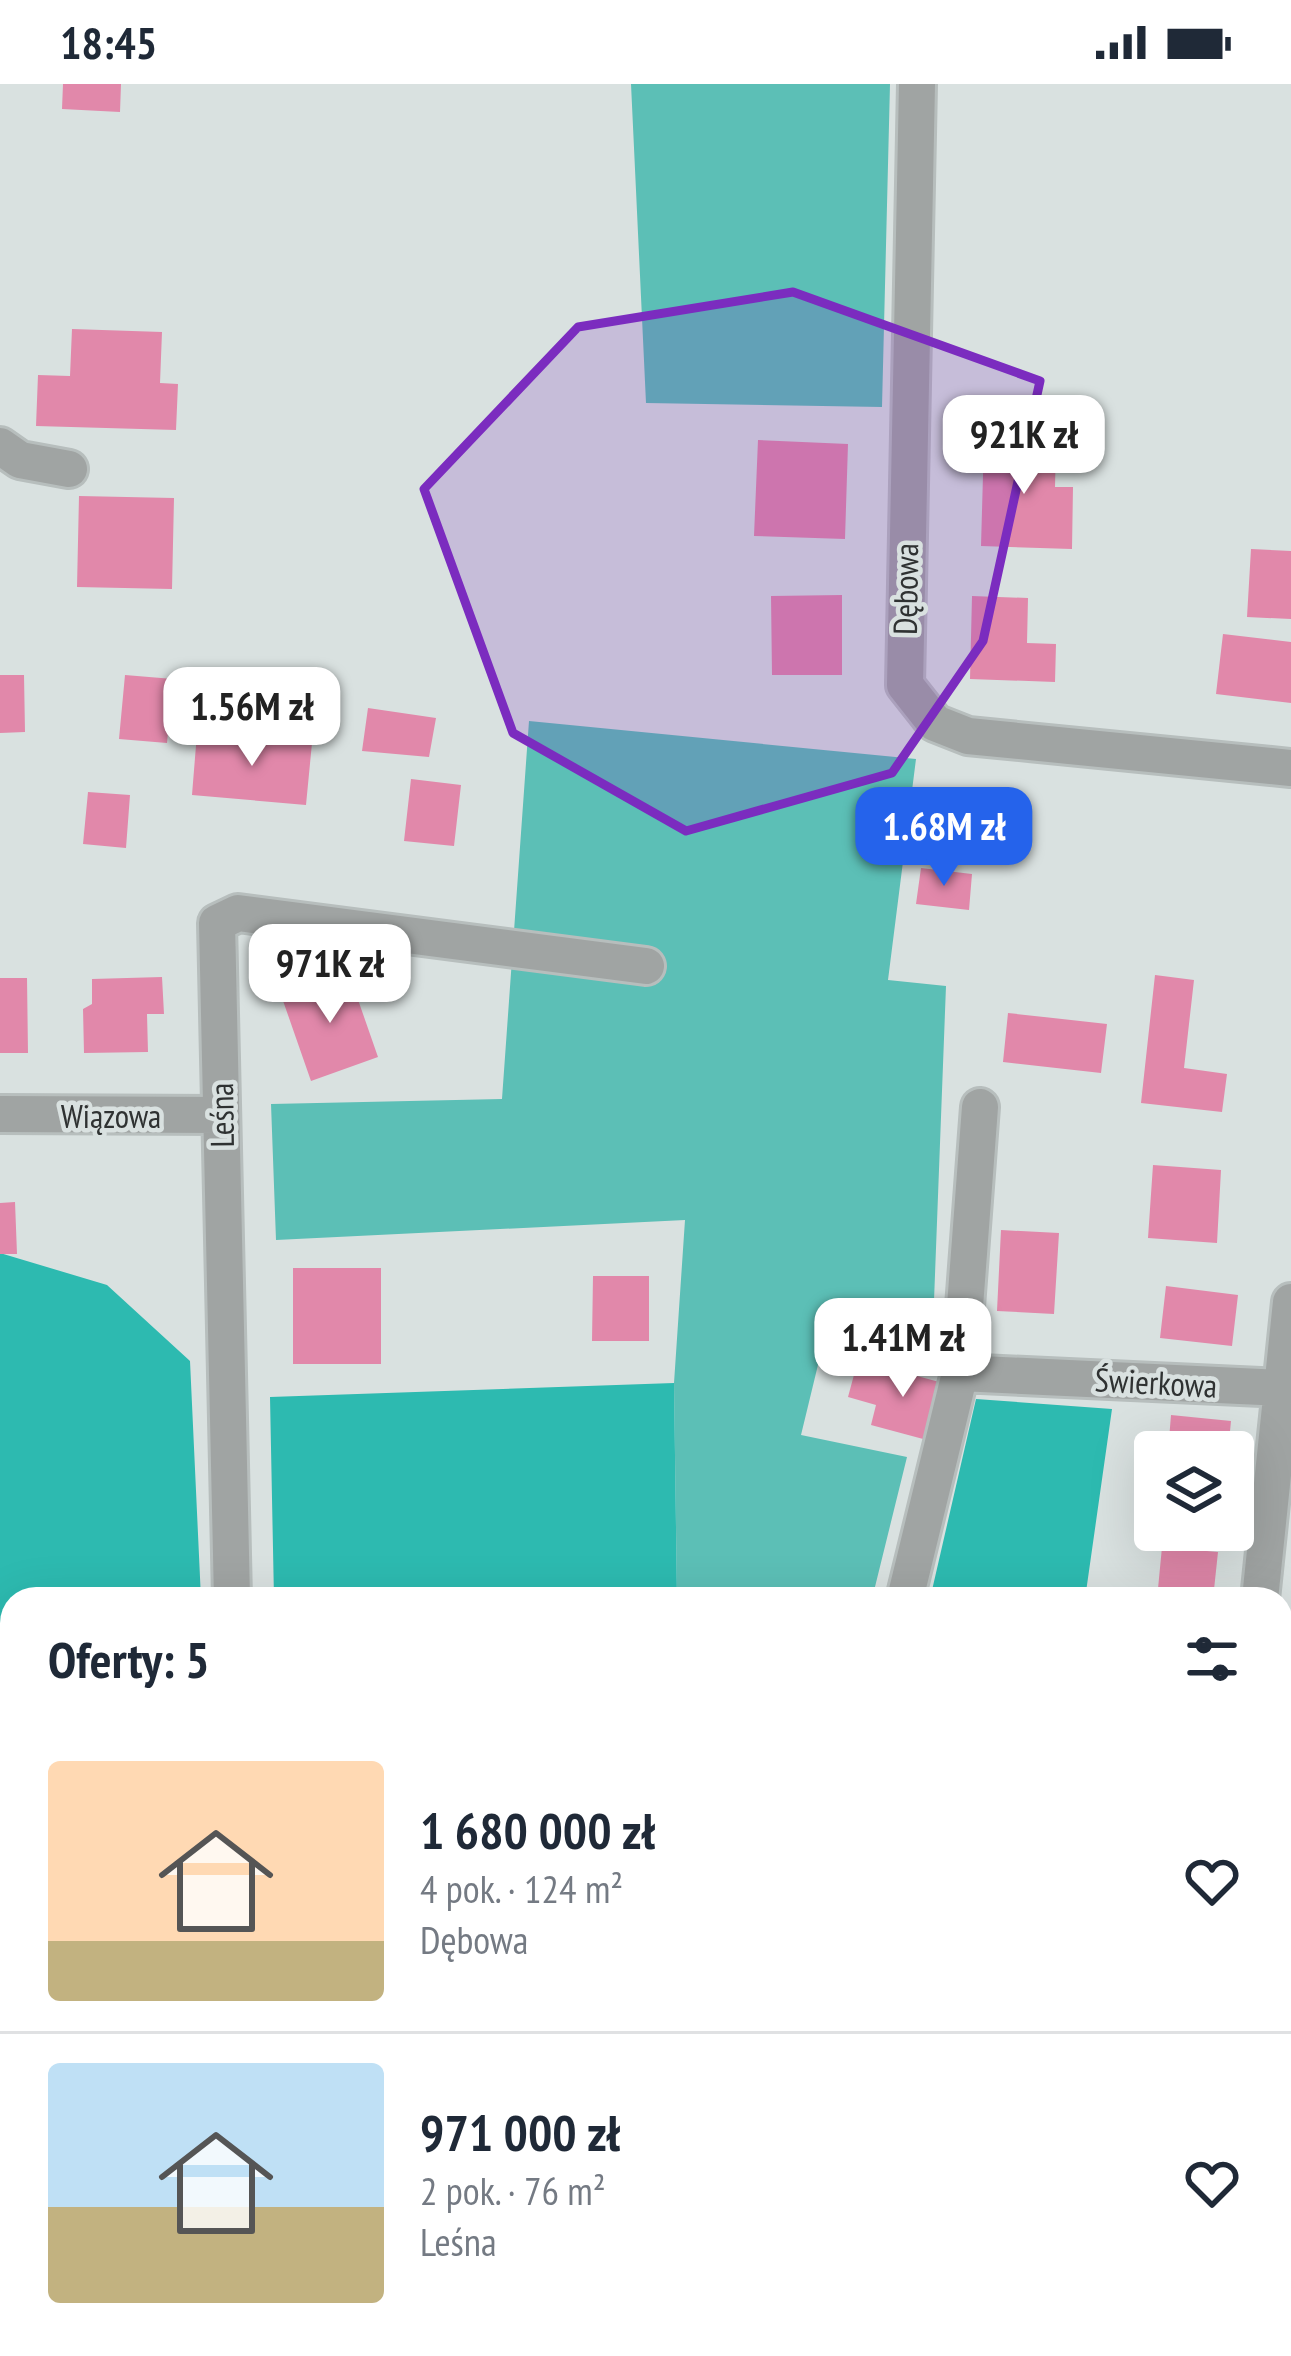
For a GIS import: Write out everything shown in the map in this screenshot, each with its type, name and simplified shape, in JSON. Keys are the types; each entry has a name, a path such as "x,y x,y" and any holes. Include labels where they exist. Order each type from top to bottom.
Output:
{"street":[{"name":"Dębowa","path":"917,84 905,686 935,723 968,736 1291,768"},
{"path":"0,446 20,460 69,469"},
{"name":"Leśna","path":"232,1587 217,923 238,913 646,966"},
{"path":"908,1587 960,1373 980,1107"},
{"name":"Wiązowa","path":"0,1114 221,1115"},
{"path":"1261,1587 1290,1325"},
{"name":"Świerkowa","path":"960,1373 1281,1388"}],"highlighted area":[{"path":"793,292 1040,381 983,641 892,773 686,831 513,733 424,489 578,327"}],"shaded area":[{"path":"631,84 890,84 882,407 646,403"},
{"path":"529,721 916,759 888,980 946,986 933,1327 832,1307 801,1435 907,1457 875,1587 677,1587 674,1383 685,1220 276,1240 271,1104 502,1099"},
{"path":"0,1253 107,1285 190,1361 200,1587 0,1587"},
{"path":"674,1383 677,1587 274,1587 270,1397"},
{"path":"976,1399 1112,1409 1087,1587 933,1587"}],"building":[{"path":"63,84 121,84 120,112 62,109"},
{"path":"72,329 162,332 160,383 178,384 176,430 36,426 38,375 70,376"},
{"path":"758,440 848,444 845,539 754,536"},
{"path":"984,440 1056,442 1055,487 1073,487 1072,549 981,546"},
{"path":"79,496 174,498 172,589 77,587"},
{"path":"1251,549 1291,551 1291,619 1247,617"},
{"path":"842,595 842,675 772,675 771,596"},
{"path":"972,596 1028,598 1027,643 1056,644 1055,682 970,679"},
{"path":"1223,634 1291,642 1291,703 1216,694"},
{"path":"0,675 24,675 25,732 0,733"},
{"path":"125,675 173,679 167,743 119,739"},
{"path":"368,708 436,718 429,757 362,751"},
{"path":"197,733 312,743 306,805 192,795"},
{"path":"411,779 461,785 454,846 404,841"},
{"path":"88,792 130,795 126,848 83,844"},
{"path":"921,868 972,874 969,910 916,904"},
{"path":"348,971 378,1057 311,1081 281,995"},
{"path":"1155,975 1194,980 1184,1068 1227,1074 1222,1112 1141,1103"},
{"path":"162,977 164,1014 147,1014 148,1052 84,1053 83,1009 92,1004 92,979"},
{"path":"0,978 27,978 28,1053 0,1053"},
{"path":"1008,1013 1107,1024 1101,1073 1003,1062"},
{"path":"1153,1165 1221,1170 1217,1243 1148,1238"},
{"path":"15,1202 17,1254 0,1254 0,1203"},
{"path":"1001,1230 1059,1233 1054,1314 997,1311"},
{"path":"293,1268 381,1268 381,1364 293,1364"},
{"path":"593,1276 649,1276 649,1341 592,1341"},
{"path":"1166,1286 1238,1295 1232,1346 1160,1338"},
{"path":"858,1360 954,1386 938,1443 871,1425 876,1405 848,1397"},
{"path":"1171,1415 1231,1421 1230,1431 1170,1431"},
{"path":"1162,1551 1218,1552 1214,1587 1158,1587"}]}
